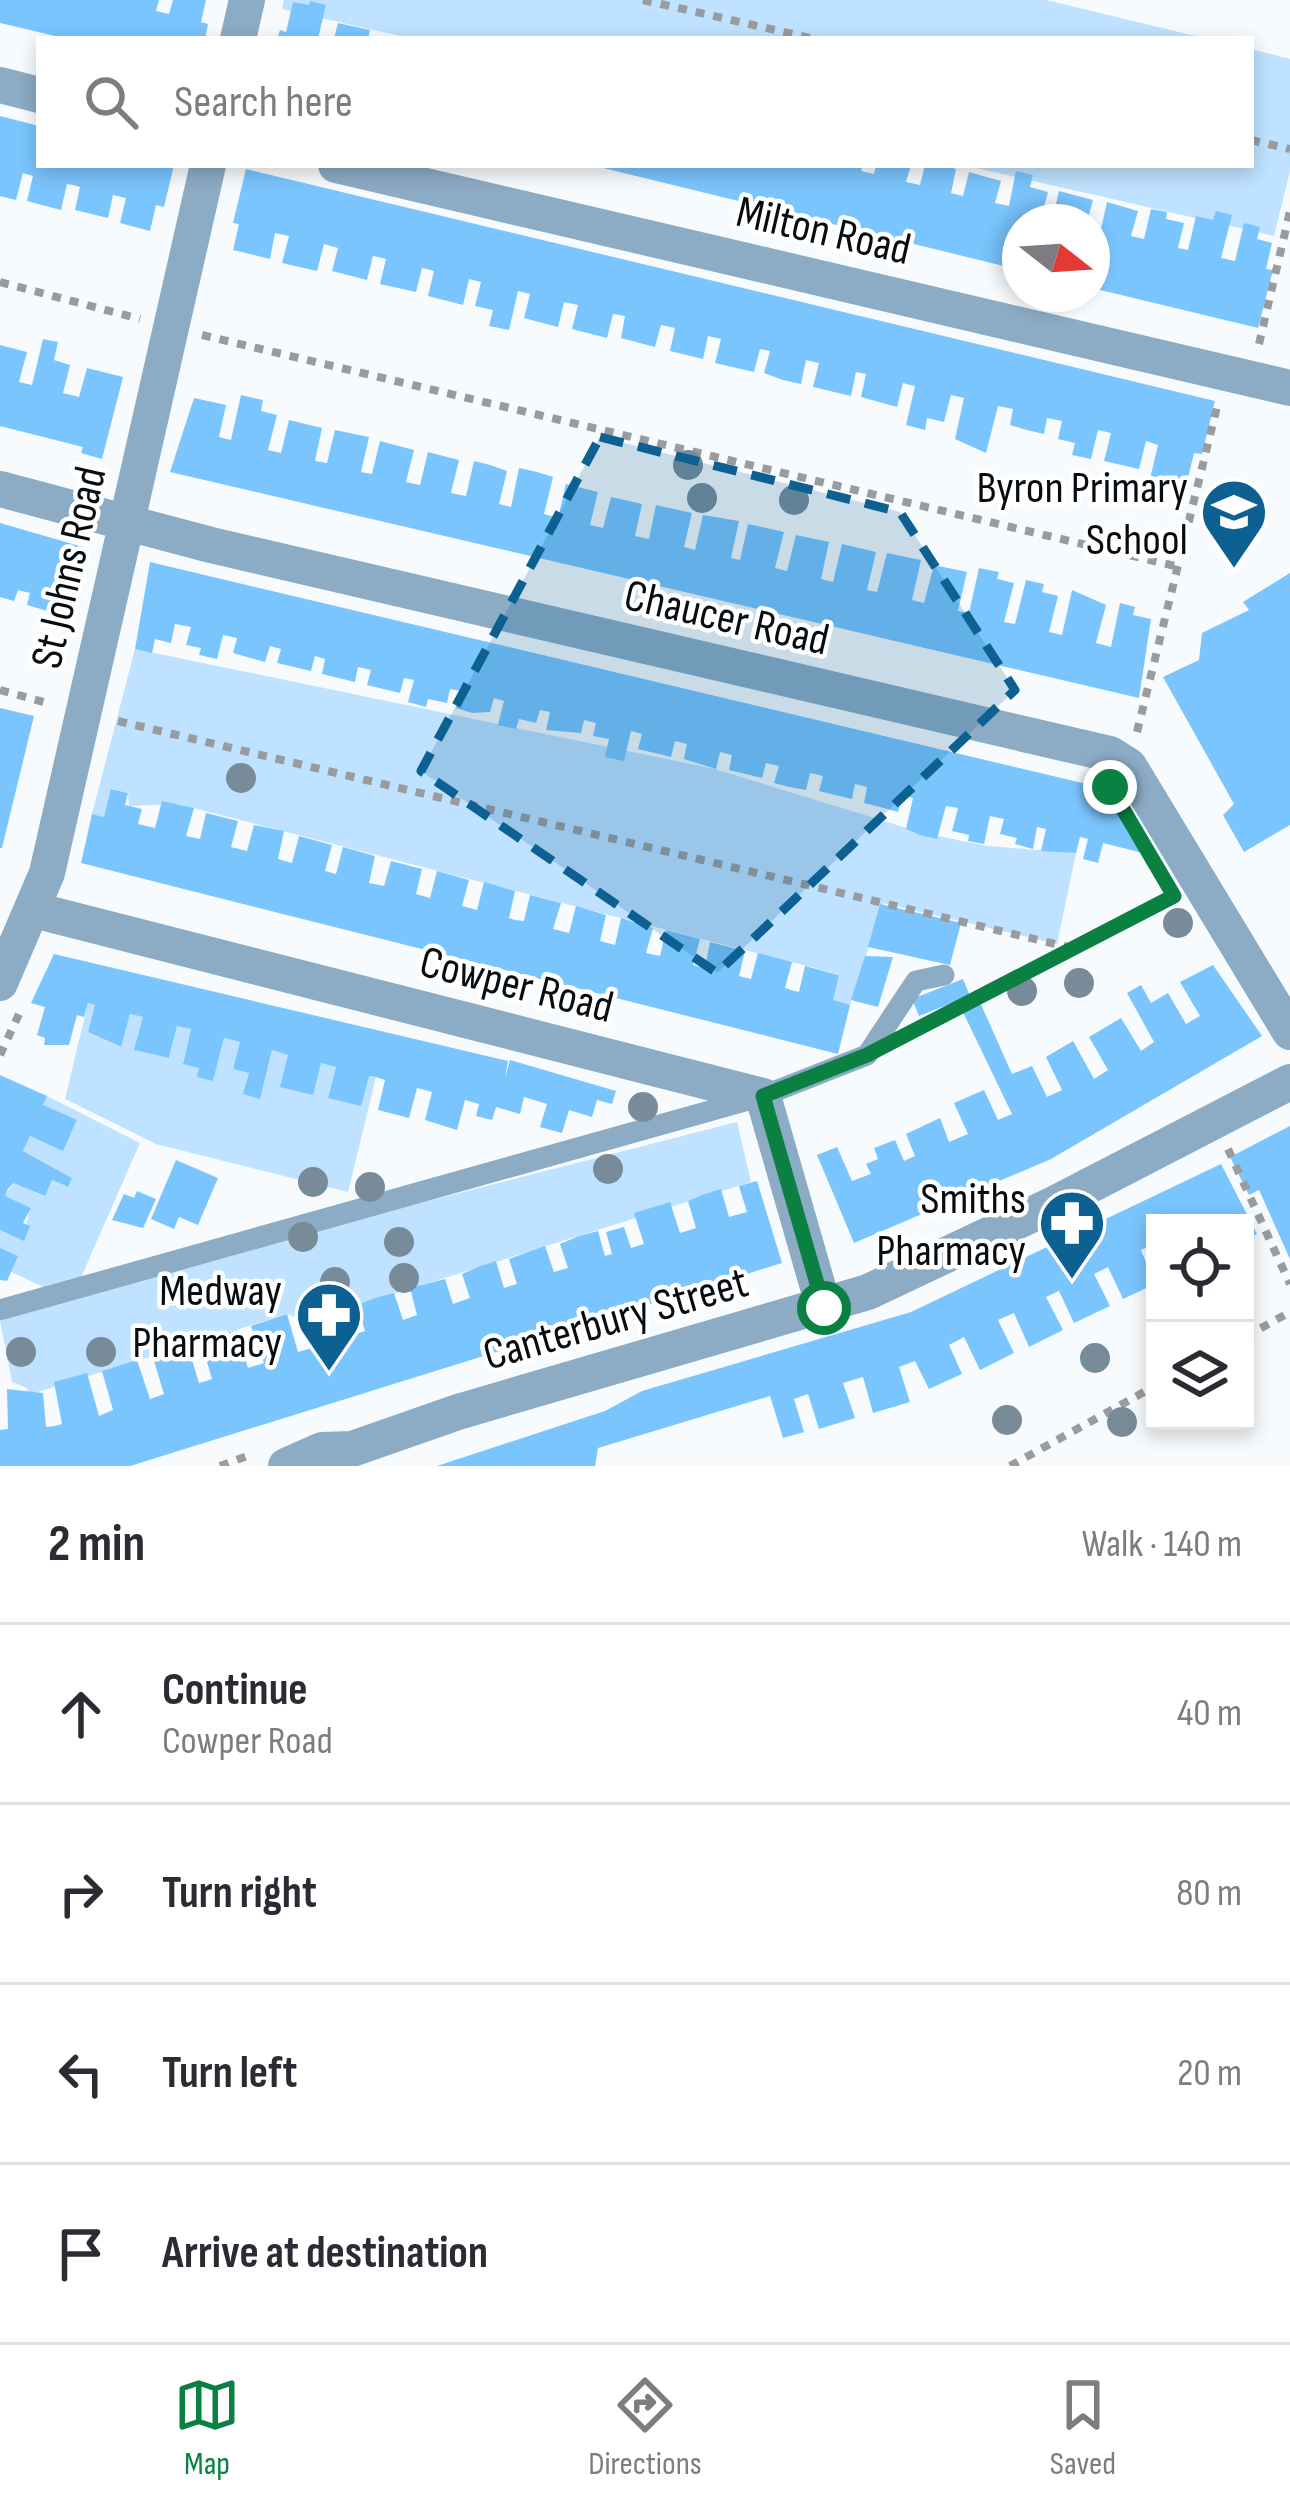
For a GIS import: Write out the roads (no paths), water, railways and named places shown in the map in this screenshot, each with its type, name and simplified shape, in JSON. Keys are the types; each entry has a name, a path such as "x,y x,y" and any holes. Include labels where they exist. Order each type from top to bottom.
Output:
{"street":[{"path":"239,36 247,0"},
{"path":"0,86 36,94"},
{"name":"St Johns Road","path":"14,990 84,712 125,523 153,316 207,168"},
{"name":"Milton Road","path":"349,168 1290,388"},
{"name":"Chaucer Road","path":"0,489 125,523 1110,754 1129,766 1290,1032"},
{"name":"Cowper Road","path":"34,910 763,1096"},
{"name":"Canterbury Street","path":"286,1466 322,1450 344,1458 479,1406 824,1308 984,1238 1290,1082"},
{"path":"763,1096 824,1308"}],"lane":[{"path":"0,1310 763,1096 867,1055 916,981 944,975"}],"place":[{"name":"Byron Primary School","path":"1234,571"},
{"name":"Smiths Pharmacy","path":"1072,1282"},
{"name":"Medway Pharmacy","path":"329,1374"}]}
